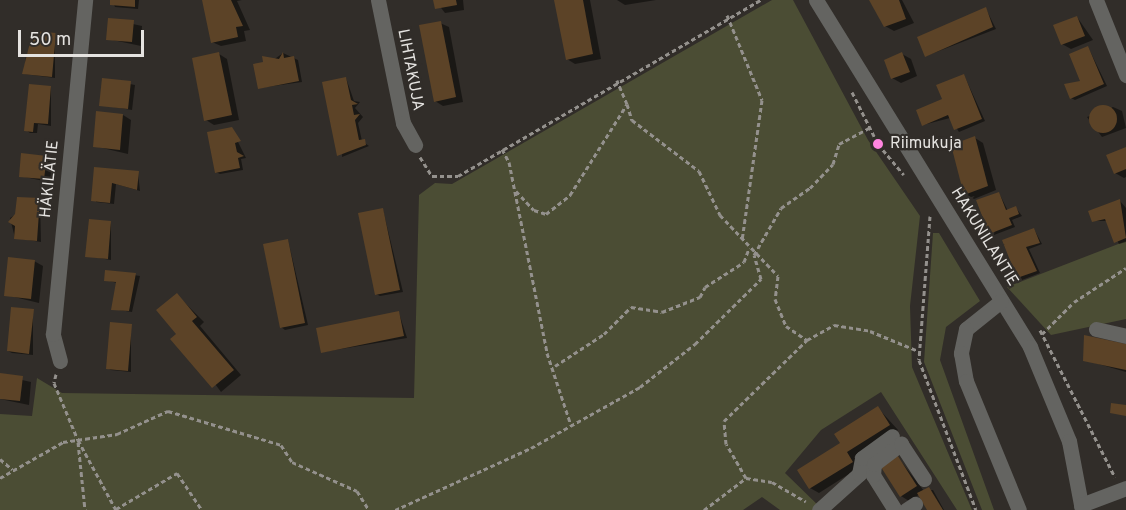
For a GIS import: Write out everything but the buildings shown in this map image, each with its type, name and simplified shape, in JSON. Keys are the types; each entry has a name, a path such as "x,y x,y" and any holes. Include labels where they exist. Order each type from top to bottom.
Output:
{"street":[{"name":"HÄKILÄTIE","path":"60,361 53,334 85,0"},
{"name":"LIHTAKUJA","path":"378,0 403,123 415,144"},
{"name":"HAKUNILANTIE","path":"816,0 1001,301 1059,410 1082,507"},
{"path":"1096,0 1126,75"},
{"path":"1001,301 966,329 961,353 966,381 1019,510"},
{"path":"1096,329 1126,336"},
{"path":"819,509 859,474 862,458 892,436"},
{"path":"896,510 873,475 874,464 901,444 924,479"},
{"path":"1082,507 1121,484"}],"path":[{"path":"415,144 425,169 441,179 458,176 727,15 760,0"},
{"path":"727,15 762,100 742,241"},
{"path":"617,80 632,120 699,171 720,215 754,255 778,276 776,299 786,326 807,340"},
{"path":"515,190 534,210 546,214 587,174 627,105"},
{"path":"395,510 571,425 640,387 748,297 761,279 754,255 781,208 810,188 833,164 839,144 868,128"},
{"path":"502,149 515,190 554,366 571,425"},
{"path":"931,214 919,351 922,377 976,510"},
{"path":"554,366 604,334 631,307 662,312 700,297 705,287 744,262 749,248"},
{"path":"1042,333 1074,302 1126,268"},
{"path":"746,478 726,444 724,421 807,340 834,325 870,331 919,351"},
{"path":"1037,327 1121,484"},
{"path":"60,361 54,383 78,440 116,510 177,473 202,510"},
{"path":"0,478 12,468 78,440 117,434 168,411 281,445 292,462 357,491 369,510"},
{"path":"78,440 85,510"},
{"path":"0,459 12,468"},
{"path":"704,510 746,478 772,482 819,509"}],"green space":[{"path":"772,0 793,0 868,140 920,216 910,306 912,367 972,510 957,510 881,392 821,430 785,473 823,510 780,510 762,497 743,510 0,510 0,414 32,416 37,378 62,393 414,398 419,195 435,183 452,184"},
{"path":"933,233 939,233 980,301 946,327 940,360 994,510 982,510 924,362"},
{"path":"1126,241 1126,319 1051,335 1007,287"}],"place":[{"name":"Riimukuja","path":"878,144"}]}
